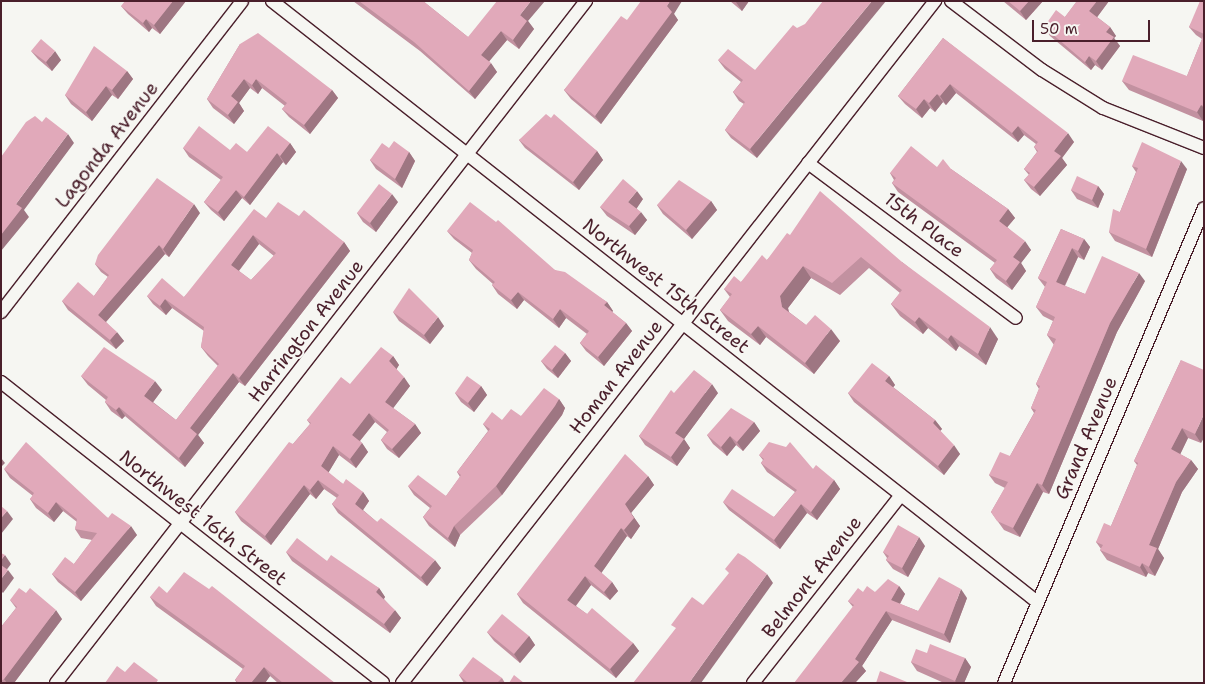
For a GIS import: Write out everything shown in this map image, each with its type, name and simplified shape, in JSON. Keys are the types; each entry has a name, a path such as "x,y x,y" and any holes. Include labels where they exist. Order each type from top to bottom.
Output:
{"street":[{"name":"Lagonda Avenue","path":"1,312 242,1"},
{"name":"Northwest 15th Street","path":"272,1 1036,601"},
{"name":"Harrington Avenue","path":"56,683 586,1"},
{"name":"Homan Avenue","path":"402,683 935,1"},
{"path":"951,1 1042,70 1103,108 1204,148"},
{"name":"15th Place","path":"808,162 1016,318"},
{"name":"Grand Avenue","path":"1004,683 1036,601 1204,208"},
{"name":"Northwest 16th Street","path":"1,382 383,683"},
{"name":"Belmont Avenue","path":"753,683 901,495"}],"building":[{"path":"125,1 173,1 154,25 146,19 143,23 121,6"},
{"path":"359,1 423,1 468,37 497,1 531,1 520,15 527,21 513,40 501,31 481,55 491,63 469,91 414,42"},
{"path":"641,1 670,1 667,6 672,12 595,116 564,90 621,16 627,20"},
{"path":"823,1 872,1 750,149 725,130 745,102 733,92 743,80 718,60 728,49 755,70 793,25 797,28 805,24"},
{"path":"1008,1 1029,1 1020,11"},
{"path":"1077,1 1097,1 1089,11 1110,27 1106,32 1114,37 1096,61 1089,56 1085,62 1044,27 1056,10 1065,17"},
{"path":"1200,1 1204,1 1204,34 1189,27"},
{"path":"258,33 332,90 304,125 282,109 287,103 256,79 252,85 244,79 231,96 238,102 228,115 207,99 240,44"},
{"path":"1204,34 1204,106 1201,105 1197,112 1122,81 1133,55 1187,76"},
{"path":"943,38 1068,133 1054,151 1061,156 1034,187 1024,180 1030,173 1024,169 1038,151 1034,147 1038,142 1018,126 1012,133 950,84 940,96 937,94 929,103 924,99 916,109 898,96"},
{"path":"41,39 55,51 46,62 31,51"},
{"path":"94,46 127,71 112,90 106,86 86,112 65,95"},
{"path":"546,114 551,118 554,114 597,151 573,182 519,140"},
{"path":"35,116 42,122 46,117 68,134 16,204 22,208 1,235 1,157 26,122"},
{"path":"199,126 230,150 236,143 247,152 268,126 290,143 280,156 277,153 244,197 236,190 218,212 204,202 223,177 183,148"},
{"path":"394,141 409,152 395,179 370,160 382,143 389,148"},
{"path":"1142,142 1181,161 1146,249 1109,232 1113,209 1120,212 1138,168 1132,166"},
{"path":"911,146 937,167 943,159 951,169 1008,209 999,221 1025,241 1013,257 1020,262 1006,281 990,269 997,260 892,183 896,178 890,173"},
{"path":"1077,176 1098,186 1092,200 1071,190"},
{"path":"157,178 194,204 163,249 159,245 98,315 117,332 110,340 62,301 78,282 94,296 109,275 95,264 98,255"},
{"path":"623,179 637,191 628,202 641,212 629,226 600,207"},
{"path":"679,180 711,201 686,230 657,205"},
{"path":"379,184 392,194 370,223 357,213"},
{"path":"820,191 902,262 990,327 978,354 951,335 948,339 919,317 915,322 891,304 902,290 861,257 832,283 803,266 780,296 782,307 806,325 815,315 831,329 805,363 758,326 751,334 720,310 732,294 724,289 734,276 741,282 762,255 767,260 787,233 790,235"},
{"path":"278,202 299,216 304,210 344,242 239,378 233,373 190,428 197,434 179,458 119,407 116,410 105,402 108,397 81,376 104,347 155,381 144,396 176,420 219,364 201,347 204,327 165,299 160,306 147,296 162,278 184,297 254,209 266,218","holes":["253,235 276,253 251,280 231,265"]},
{"path":"470,202 496,222 498,220 555,270 565,272 607,302 604,305 626,323 598,357 580,343 589,331 560,309 553,319 518,292 511,300 492,285 495,282 469,260 473,250 447,231"},
{"path":"1061,229 1084,239 1078,251 1072,248 1056,282 1085,294 1102,256 1139,273 1110,323 1042,485 1037,483 1013,528 997,521 991,512 1008,482 989,475 1000,452 1010,456 1036,410 1031,408 1040,386 1036,384 1056,339 1047,335 1055,317 1036,307 1047,282 1038,278"},
{"path":"409,288 438,317 424,335 393,312"},
{"path":"555,345 565,353 552,370 541,361"},
{"path":"381,347 393,356 389,361 404,377 385,402 415,424 392,449 381,440 389,430 369,413 352,435 362,443 350,459 333,446 321,466 343,484 346,479 363,492 355,504 377,522 381,518 435,560 421,577 332,504 339,495 318,480 310,490 304,485 265,536 235,512 289,442 293,444 311,423 307,420 341,377 350,384"},
{"path":"1181,360 1204,370 1204,414 1195,434 1182,428 1171,449 1191,460 1176,482 1149,545 1157,548 1149,567 1142,563 1140,567 1100,550 1103,545 1096,542 1104,523 1111,526 1138,463 1134,461"},
{"path":"872,363 889,376 885,381 935,420 933,423 954,445 938,466 848,393"},
{"path":"694,370 712,384 675,433 684,439 671,457 639,436 671,390 674,393"},
{"path":"467,376 481,386 468,403 455,393"},
{"path":"544,388 559,399 555,406 496,486 454,526 448,538 423,517 432,506 408,486 418,475 446,496 461,475 457,472 490,429 483,424 492,412 502,420 511,409 521,416"},
{"path":"731,408 754,422 737,442 730,436 721,447 707,435"},
{"path":"26,442 108,518 112,513 131,526 75,592 52,574 65,557 74,564 97,533 75,529 77,519 56,502 48,513 30,499 34,493 4,469"},
{"path":"769,442 786,447 790,442 813,469 816,465 834,480 811,512 801,504 774,540 723,502 732,489 774,517 797,490 761,463 764,459 759,455"},
{"path":"625,454 648,476 625,504 634,518 624,530 621,528 594,566 612,582 604,592 585,576 567,600 587,614 592,608 633,643 610,669 517,594"},
{"path":"1,506 7,511 1,518"},
{"path":"898,525 919,537 902,568 886,560 889,556 883,552"},
{"path":"297,538 327,561 331,555 379,588 376,592 395,610 384,624 286,552"},
{"path":"738,553 767,574 689,683 633,683 676,628 671,625 692,597 703,605 729,573 725,569"},
{"path":"1,565 8,570 1,579"},
{"path":"184,572 209,589 212,586 335,683 283,683 264,667 251,683 239,683 235,680 245,666 150,597 159,586 167,593"},
{"path":"939,577 961,589 944,634 886,611 855,659 859,662 841,683 794,683 854,605 848,601 858,588 863,592 867,586 875,592 888,579 899,586 891,600 918,611"},
{"path":"19,588 26,593 30,588 56,610 1,681 1,627 17,607 10,600"},
{"path":"502,614 529,636 514,654 487,632"},
{"path":"930,644 965,658 955,681 911,662 916,649 927,653"},
{"path":"473,657 502,678 497,683 468,683 459,675"},
{"path":"134,662 158,680 156,683 105,683 117,666 125,672"},
{"path":"880,671 907,682 907,683 876,683"},
{"path":"514,675 524,683 509,683"}]}
